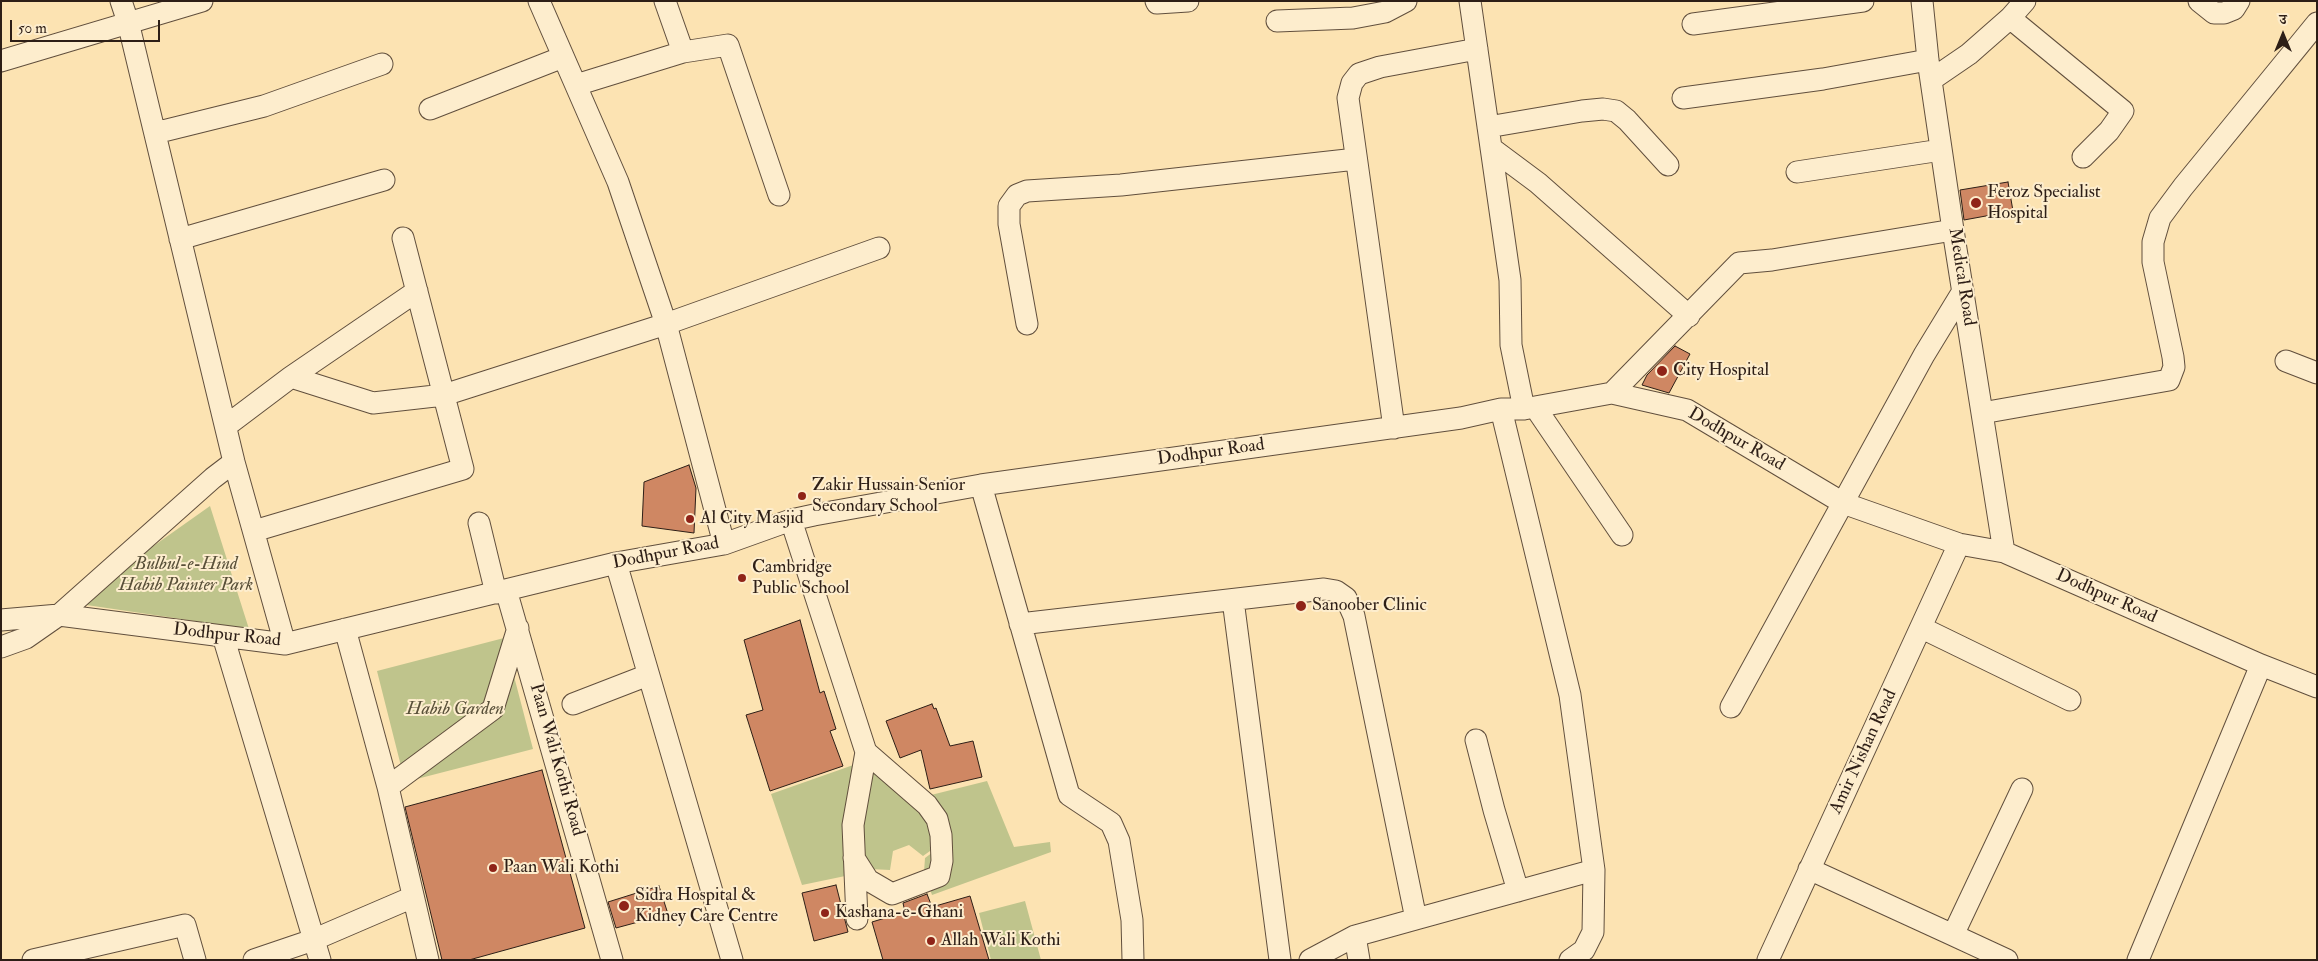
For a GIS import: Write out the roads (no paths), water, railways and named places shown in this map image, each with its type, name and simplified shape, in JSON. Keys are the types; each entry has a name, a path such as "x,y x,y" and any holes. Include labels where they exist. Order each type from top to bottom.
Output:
{"street":[{"path":"121,1 128,22 234,462 284,644"},
{"path":"1,61 202,1"},
{"path":"539,1 618,182 666,324 724,544"},
{"path":"665,1 683,52"},
{"path":"1156,1 1186,3 1188,1"},
{"path":"1277,20 1353,18 1371,8 1385,12 1406,1"},
{"path":"1470,1 1510,280 1511,345 1530,408 1622,536"},
{"path":"1692,24 1863,1"},
{"name":"Medical Road","path":"1922,1 1929,70 2004,552"},
{"path":"1683,98 1823,79 1929,70 1969,54 2010,18 2025,1"},
{"path":"2199,1 2214,13 2224,13 2234,9 2239,1"},
{"path":"2010,18 2123,112 2109,131 2083,157"},
{"path":"1982,413 2168,380 2174,367 2173,356 2154,262 2153,242 2160,218 2183,187 2317,23"},
{"path":"576,85 683,52 728,45 778,196"},
{"path":"1394,428 1348,98 1352,83 1359,74 1380,67 1477,49"},
{"path":"430,109 563,57"},
{"path":"155,133 264,106 382,64"},
{"path":"1490,138 1582,110 1603,109 1616,111 1627,120 1668,165"},
{"path":"1490,138 1538,183 1689,316"},
{"path":"1797,172 1942,150"},
{"path":"1027,324 1010,224 1009,206 1017,196 1027,190 1121,185 1356,159"},
{"path":"180,239 384,180"},
{"path":"1612,393 1689,316 1738,263 1772,260 1953,230"},
{"path":"254,532 463,469 403,238"},
{"path":"291,377 373,403 444,395 666,324 879,248"},
{"path":"226,426 291,377 417,291"},
{"path":"1731,707 1924,355 1963,291"},
{"path":"2286,361 2317,373"},
{"name":"Dodhpur Road","path":"1,620 60,616 284,644 616,563 724,544 791,520 981,485 1394,428 1461,418 1501,409 1530,408 1612,393 1687,410 1843,503 1959,544 2004,552 2262,665 2317,687"},
{"path":"1501,409 1570,695 1594,870 1593,932 1584,950 1570,960"},
{"path":"1,647 26,638 60,616 213,478 234,462"},
{"path":"981,485 1069,795 1111,823 1119,840 1132,920 1133,960"},
{"path":"791,520 866,752 853,825 857,919"},
{"name":"Paan Wali Kothi Road","path":"479,524 501,591 518,628 612,960"},
{"name":"Amir Nishan Road","path":"1768,960 1959,544"},
{"path":"616,563 732,960"},
{"path":"1020,624 1324,589 1336,591 1346,598 1354,616 1416,919"},
{"path":"1233,600 1280,960"},
{"path":"388,787 493,709 518,628"},
{"path":"1922,628 2070,700"},
{"path":"345,629 388,787 428,960"},
{"path":"223,636 317,950"},
{"path":"2138,960 2262,665"},
{"path":"573,704 648,675"},
{"path":"1476,740 1518,891"},
{"path":"854,858 868,880 892,894 939,876 942,862 941,835 937,819 927,805 866,752"},
{"path":"1953,935 2022,789"},
{"path":"1809,869 2006,960"},
{"path":"1310,960 1355,936 1594,870"},
{"path":"254,960 317,950 413,897"},
{"path":"33,960 185,925 195,960"},
{"path":"1355,936 1359,960"}],"place":[{"name":"Feroz Specialist Hospital","path":"1976,203"},
{"name":"City Hospital","path":"1662,371"},
{"name":"Zakir Hussain Senior Secondary School","path":"802,496"},
{"name":"Al City Masjid","path":"690,519"},
{"name":"Cambridge Public School","path":"742,578"},
{"name":"Sanoober Clinic","path":"1301,606"},
{"name":"Paan Wali Kothi","path":"493,868"},
{"name":"Sidra Hospital & Kidney Care Centre","path":"624,906"},
{"name":"Kashana-e-Ghani","path":"825,913"},
{"name":"Allah Wali Kothi","path":"931,941"}],"park label":[{"name":"Bulbul-e-Hind Habib Painter Park","path":"186,575"},
{"name":"Habib Garden","path":"455,710"}]}
